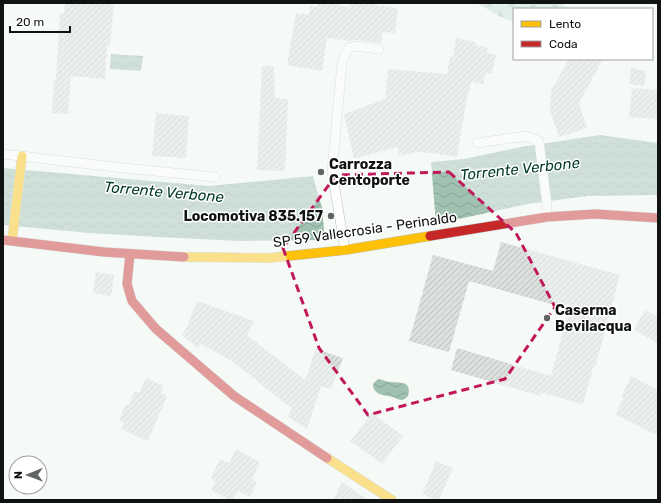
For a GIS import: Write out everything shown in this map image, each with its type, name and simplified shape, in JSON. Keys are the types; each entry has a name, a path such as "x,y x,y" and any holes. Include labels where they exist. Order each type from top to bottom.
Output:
{"main road":[{"path":"9,238 22,160"},
{"name":"SP 59 Vallecrosia - Perinaldo","path":"9,238 104,252 194,258 269,258 345,250 547,217 595,214 658,218"},
{"path":"130,254 127,284 132,301 156,329 234,396 392,500"}],"lane":[{"path":"345,250 332,171 342,63 349,48 356,46 379,49"},
{"path":"477,143 526,136 539,141 547,205 547,217"},
{"path":"3,154 22,160 215,177"}],"highlighted area":[{"path":"449,172 516,233 555,307 505,379 368,415 319,348 283,248 336,175"}],"green space":[{"path":"477,3 561,3 568,8 513,8 513,22 499,16"}],"water":[{"path":"111,54 143,56 141,71 110,69"},
{"name":"Torrente Verbone","path":"600,135 658,143 658,195 588,196 527,204 436,224 431,162 464,159 521,147"},
{"name":"Torrente Verbone","path":"3,168 209,186 313,176 322,208 325,240 239,241 89,233 3,225"},
{"path":"378,379 407,385 409,391 408,396 401,400 377,392 373,388 373,384"}],"building":[{"path":"65,3 114,3 110,46 107,46 105,79 71,76 68,114 52,113 54,79 56,79 60,14 64,14"},
{"path":"319,3 330,3 349,7 350,3 364,3 398,8 395,33 382,32 381,43 327,38 322,71 287,65 296,13 309,15 310,6 318,7"},
{"path":"456,38 476,42 475,45 488,48 487,53 496,55 492,74 485,73 484,84 471,82 469,92 468,91 457,157 418,152 399,156 397,147 354,159 344,114 385,99 388,69 447,74 450,56 453,57"},
{"path":"568,60 602,60 579,103 587,128 559,137 550,111 551,91"},
{"path":"262,66 274,66 275,98 288,99 285,171 257,170"},
{"path":"631,68 646,71 644,86 629,84"},
{"path":"632,88 658,90 658,119 629,117"},
{"path":"156,113 189,116 186,158 152,156"},
{"path":"501,242 620,275 596,365 594,365 583,404 541,393 540,396 451,370 457,348 551,376 569,309 469,281 449,352 409,341 433,255 493,271"},
{"path":"96,272 114,275 111,296 93,293"},
{"path":"197,301 254,321 247,335 305,380 316,349 343,358 331,389 321,386 307,429 288,417 291,408 232,361 201,344 198,348 182,335 187,327"},
{"path":"645,310 658,317 658,343 634,330"},
{"path":"631,376 658,390 658,436 615,414 624,398 621,397"},
{"path":"146,378 164,386 161,393 167,396 148,441 121,429 124,422 119,420 126,404 129,405 134,391 139,393"},
{"path":"372,413 403,436 382,464 350,441"},
{"path":"236,449 260,462 252,479 257,482 250,497 238,491 233,500 229,500 211,490 216,481 211,478 220,459 229,463"},
{"path":"436,461 453,468 439,500 422,494"},
{"path":"342,482 368,500 333,500"}],"traffic: slow":[{"path":"12,241 22,156"},
{"path":"184,257 269,258 345,250 430,236"},
{"path":"327,458 392,500"}],"traffic: jam":[{"path":"430,236 547,217 595,214 658,218"},
{"path":"3,240 104,252 184,257"},
{"path":"130,254 127,284 132,301 156,329 234,396 327,458"}],"place":[{"name":"Carrozza Centoporte","path":"321,172"},
{"name":"Locomotiva 835.157","path":"331,216"},
{"name":"Caserma Bevilacqua","path":"547,318"}]}
